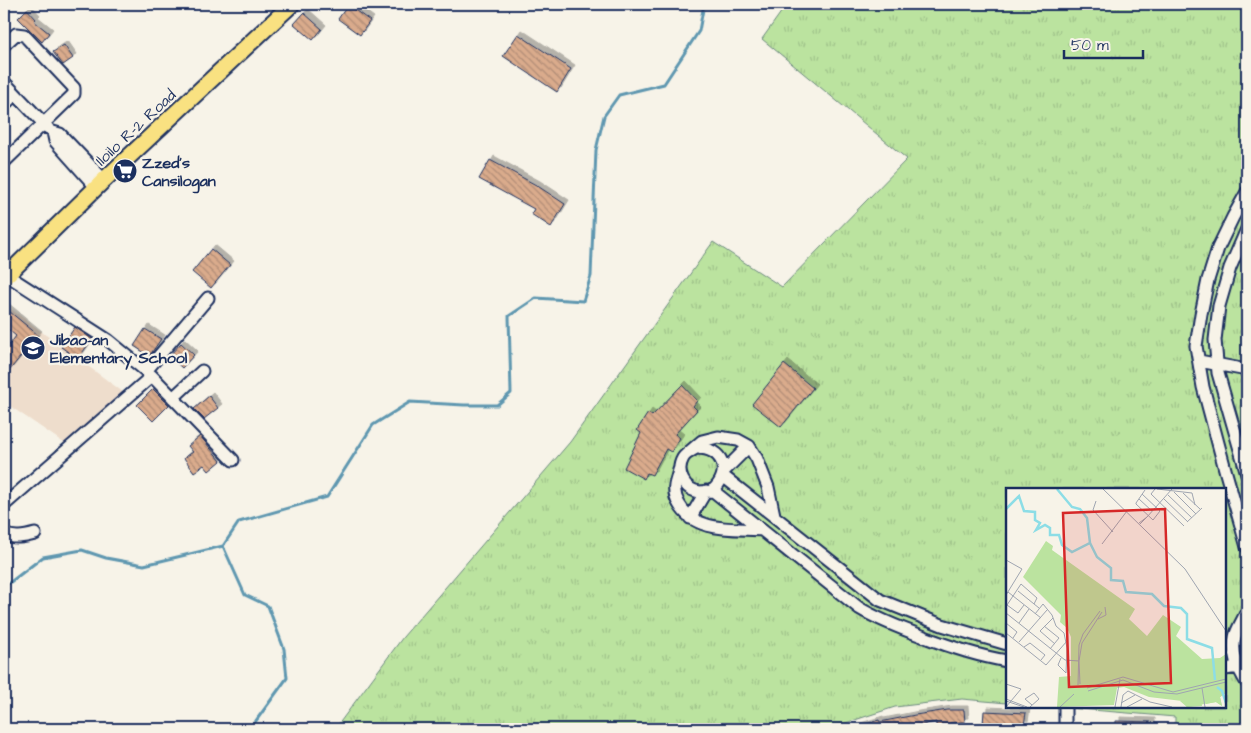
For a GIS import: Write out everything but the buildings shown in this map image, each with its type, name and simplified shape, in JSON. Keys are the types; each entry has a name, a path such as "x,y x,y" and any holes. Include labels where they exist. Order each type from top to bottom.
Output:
{"main road":[{"name":"Iloilo R-2 Road","path":"5,276 292,4"}],"street":[{"path":"4,45 16,34 24,35 74,88 74,94 4,162"},
{"path":"4,82 43,123 53,132 60,134 100,184"},
{"path":"4,105 15,94"},
{"path":"1247,192 1218,248 1208,280 1196,346 1203,387 1247,547"},
{"path":"1247,229 1230,268 1219,306 1215,340 1218,373 1247,474"},
{"path":"5,276 108,340 149,374 233,460"},
{"path":"4,505 149,374 208,298"},
{"path":"1199,361 1247,370"},
{"path":"173,398 202,371"},
{"path":"762,530 704,525 683,512 676,499 674,486 682,459 702,441 718,437 738,440 749,446 757,459 768,487 774,515"},
{"path":"690,518 709,491 720,481 723,474 749,446"},
{"path":"688,452 696,448 705,448 714,452 722,463 723,474 880,600 942,625 1006,644"},
{"path":"680,470 681,478 687,487 698,492 709,491 762,530 859,608 874,617 956,649 1006,661"},
{"path":"4,534 14,537 26,537 35,534"},
{"path":"794,556 806,540"},
{"path":"1247,613 1229,652 1247,683"},
{"path":"1226,669 1238,667"},
{"path":"1065,708 1065,729"}],"shaded area":[{"name":"Jibao-an Elementary School","path":"4,304 123,392 64,443 4,402"}],"green space":[{"path":"787,4 1247,4 1247,729 1175,729 1175,717 1068,708 1226,708 1226,488 1006,488 1006,703 962,699 895,707 827,729 335,729 403,637 570,442 713,242 782,287 907,159 762,39"}],"waterway":[{"path":"250,729 287,678 284,649 268,606 245,595 223,546 239,522 327,497 373,425 410,402 497,405 511,393 509,316 536,298 583,301 591,276 596,150 604,116 619,95 664,84 699,31 704,4"},
{"path":"4,587 43,557 82,550 106,558 144,565 223,546"}],"place":[{"name":"Zzed's Cansilogan","path":"125,171"},
{"name":"Jibao-an Elementary School","path":"33,348"}]}
